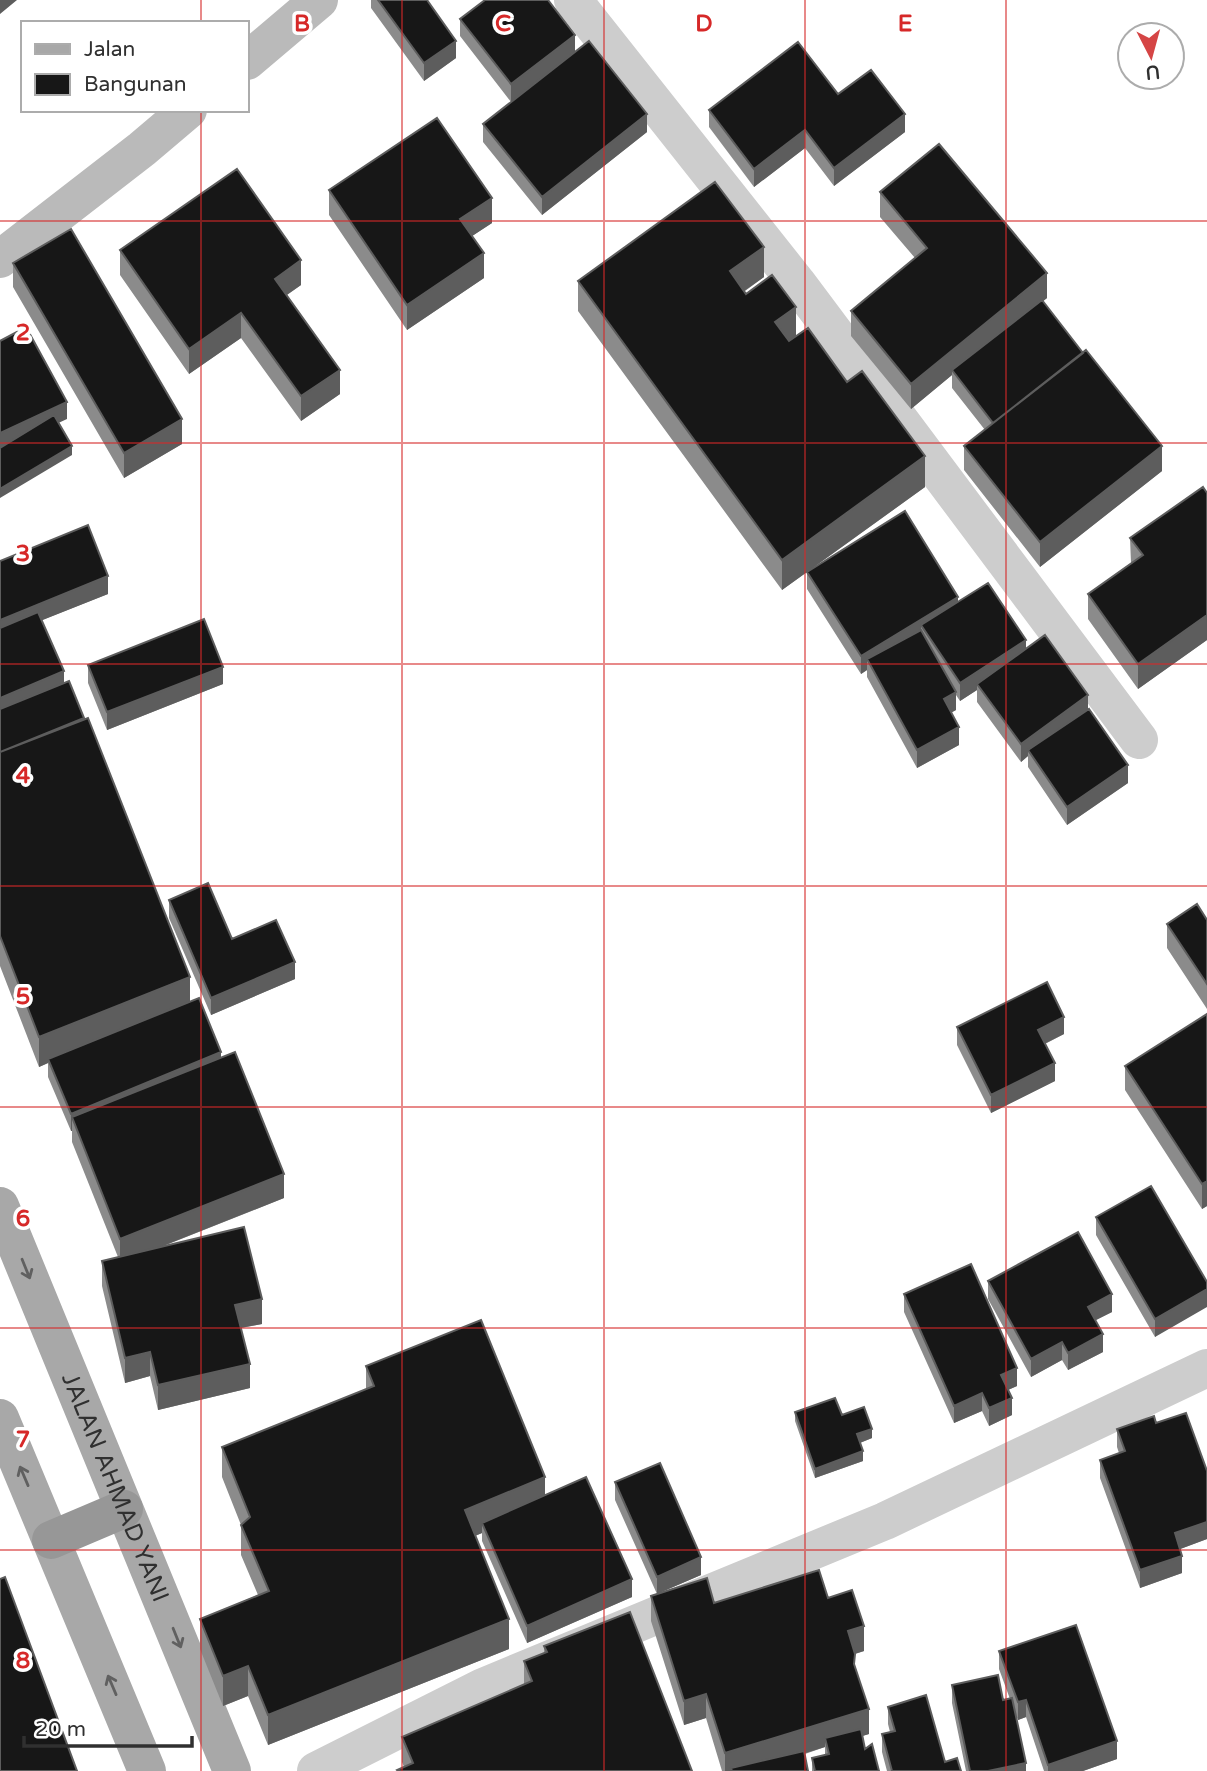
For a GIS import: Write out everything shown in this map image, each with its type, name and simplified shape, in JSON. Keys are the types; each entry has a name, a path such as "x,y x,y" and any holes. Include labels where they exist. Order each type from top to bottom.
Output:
{"highway":[{"path":"51,1541 124,1510"}],"main road":[{"name":"JALAN AHMAD YANI","path":"0,1206 232,1771"},
{"path":"0,1419 147,1771"}],"street":[{"path":"248,60 319,0"},
{"path":"572,0 797,283 1139,740"},
{"path":"0,259 186,112"},
{"path":"316,1771 483,1687 885,1521 1207,1368"}],"building":[{"path":"378,0 427,0 456,41 424,63"},
{"path":"485,0 548,0 575,35 511,84 460,19"},
{"path":"589,41 647,114 542,197 483,124"},
{"path":"798,42 838,94 871,70 905,114 834,168 805,130 754,169 709,110"},
{"path":"437,118 492,198 460,219 484,253 407,305 329,190"},
{"path":"939,144 1047,273 911,384 851,311 927,248 880,192"},
{"path":"237,169 301,260 275,279 340,370 301,396 241,313 189,349 120,250"},
{"path":"715,182 764,247 730,271 746,294 772,275 796,307 775,322 789,341 808,328 847,382 862,371 925,456 782,560 578,281"},
{"path":"71,229 182,419 124,453 13,263"},
{"path":"1042,300 1083,353 993,423 952,370"},
{"path":"26,327 67,402 0,433 0,341"},
{"path":"1086,350 1162,446 1040,542 964,446"},
{"path":"54,415 72,446 0,489 0,448"},
{"path":"1203,487 1207,493 1207,615 1138,664 1088,594 1143,555 1130,538"},
{"path":"905,511 958,597 861,656 807,572"},
{"path":"88,525 108,576 0,620 0,561"},
{"path":"988,583 1026,640 960,683 921,625"},
{"path":"38,612 64,671 0,698 0,628"},
{"path":"204,619 223,667 107,712 88,665"},
{"path":"921,630 956,692 944,699 959,727 917,750 867,659"},
{"path":"1045,635 1088,695 1021,744 977,684"},
{"path":"69,681 84,718 0,752 0,709"},
{"path":"1089,709 1128,765 1067,807 1028,750"},
{"path":"88,718 190,977 39,1037 0,936 0,752"},
{"path":"208,883 232,939 276,920 295,962 211,998 169,900"},
{"path":"1197,904 1207,920 1207,984 1167,924"},
{"path":"1047,982 1064,1017 1038,1030 1055,1063 991,1095 957,1027"},
{"path":"199,998 221,1052 71,1114 48,1059"},
{"path":"1207,1014 1207,1181 1202,1184 1125,1066"},
{"path":"235,1052 284,1174 120,1239 72,1117"},
{"path":"1151,1186 1207,1282 1207,1289 1155,1319 1096,1217"},
{"path":"244,1227 262,1299 235,1305 250,1364 158,1385 150,1352 125,1358 102,1261"},
{"path":"1078,1232 1112,1294 1088,1307 1103,1334 1068,1353 1062,1342 1031,1359 988,1281"},
{"path":"971,1264 1017,1368 1001,1375 1012,1398 989,1408 982,1393 954,1406 904,1294"},
{"path":"481,1320 545,1477 465,1510 509,1619 268,1715 248,1666 223,1676 200,1619 269,1591 241,1525 250,1517 222,1447 374,1386 366,1366"},
{"path":"835,1398 842,1415 864,1407 872,1429 857,1434 863,1451 815,1469 795,1412"},
{"path":"1186,1413 1207,1471 1207,1522 1175,1533 1182,1556 1140,1570 1100,1460 1125,1451 1117,1429 1154,1416 1156,1423"},
{"path":"660,1463 701,1557 657,1577 615,1482"},
{"path":"586,1477 632,1579 527,1626 482,1523"},
{"path":"819,1570 828,1598 852,1590 864,1626 848,1631 855,1654 854,1664 869,1709 725,1753 706,1694 684,1701 651,1596 707,1578 714,1603"},
{"path":"5,1577 77,1771 0,1771 0,1579"},
{"path":"630,1612 692,1771 397,1770 413,1763 402,1737 532,1681 524,1661 547,1652 544,1646"},
{"path":"1076,1625 1117,1741 1048,1765 1026,1700 1018,1702 999,1651"},
{"path":"998,1675 1003,1700 1012,1698 1026,1763 988,1771 970,1771 952,1685"},
{"path":"926,1695 945,1762 957,1758 961,1771 892,1771 882,1734 895,1731 888,1707"},
{"path":"861,1729 865,1749 872,1744 879,1771 815,1771 812,1758 829,1754 825,1738"},
{"path":"804,1751 808,1771 732,1771 731,1768"}]}
